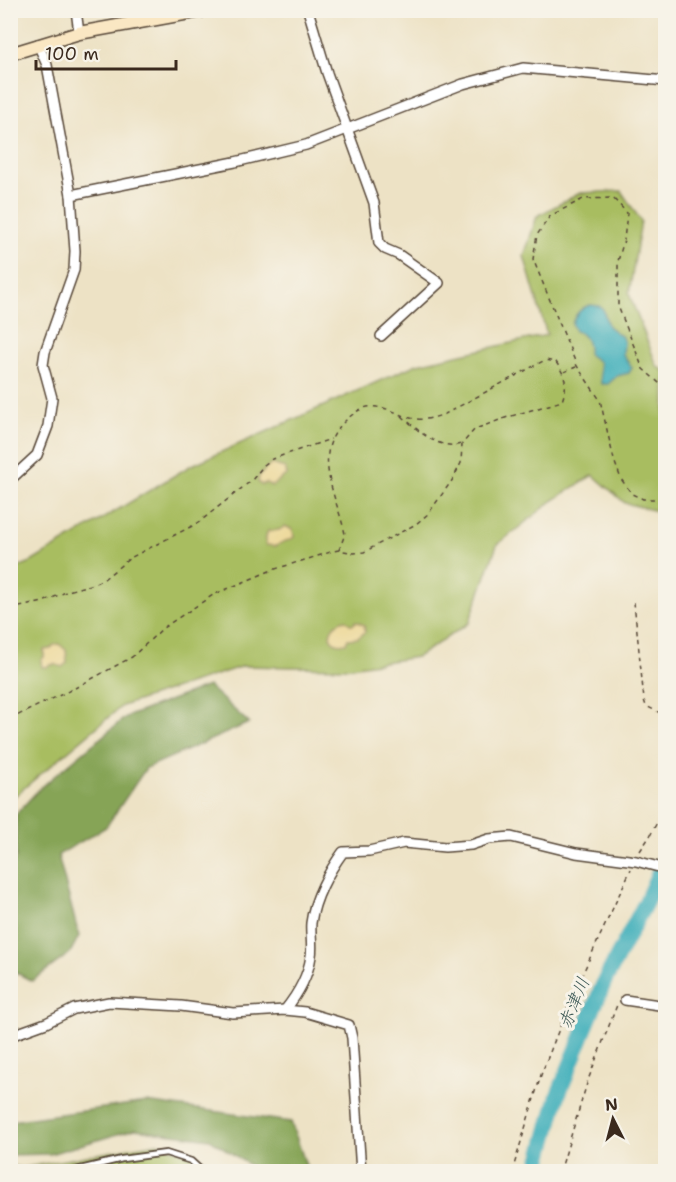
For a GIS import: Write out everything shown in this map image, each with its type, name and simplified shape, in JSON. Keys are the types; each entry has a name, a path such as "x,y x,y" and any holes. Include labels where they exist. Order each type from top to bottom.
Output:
{"street":[{"path":"76,10 79,33"},
{"path":"10,54 79,33 207,10"},
{"path":"308,10 374,203 379,243 439,283 381,336"},
{"path":"10,480 38,455 48,426 52,398 44,365 45,352 74,270 71,195 47,65 38,44"},
{"path":"71,195 235,162 306,145 463,84 523,68 666,81"},
{"path":"285,1010 298,993 309,963 311,923 315,907 335,863 344,852 369,851 404,843 445,847 471,845 489,839 511,837 576,853 635,860 666,869"},
{"path":"626,1000 666,1006"},
{"path":"10,1036 74,1009 109,1002 182,1005 233,1013 285,1010 305,1012 349,1025 352,1038 361,1172"}],"lane":[{"path":"68,1172 166,1153 191,1161 203,1172"}],"path":[{"path":"666,388 643,369 618,306 618,261 624,240 627,213 614,198 583,199 550,216 537,235 533,259 577,366 600,400 614,460 621,479 632,494 643,499 666,497"},
{"path":"339,550 345,534 329,482 327,451 340,425 354,412 366,406 380,407 416,419 445,414 545,360 556,362 563,372 567,387 562,401 475,429 462,444 450,447 437,444 400,414"},
{"path":"563,372 577,366"},
{"path":"10,609 44,602 104,579 130,558 198,523 252,480 272,459 332,438"},
{"path":"10,719 75,688 132,657 163,628 213,595 272,570 339,550 363,552 416,524 428,514 453,479 461,463 462,444"},
{"path":"634,602 644,700 646,706 666,716"},
{"path":"512,1172 541,1076 570,1001 635,860 666,805"},
{"path":"560,1172 592,1068 618,1002 626,1000"}],"green space":[{"path":"621,191 641,221 629,294 657,366 665,371 665,513 625,503 593,475 552,501 497,545 469,623 417,657 344,668 243,666 122,706 11,799 11,570 31,562 190,466 417,364 547,335 524,256 537,216 580,193"},
{"path":"208,686 249,723 146,768 106,827 58,855 79,936 70,953 32,981 11,970 10,867 16,859 16,814 41,787 126,717"},
{"path":"146,1102 291,1122 308,1171 258,1171 210,1139 135,1129 50,1154 11,1155 11,1121"},
{"path":"157,1143 207,1160 227,1171 11,1172 10,1165 22,1168"}],"sand":[{"path":"271,464 285,468 287,474 272,486 266,483 261,485 258,482 259,476"},
{"path":"285,526 293,530 294,537 276,546 266,545 268,531 279,530"},
{"path":"346,620 350,624 354,624 355,621 364,625 365,632 358,638 348,639 346,643 334,642 330,635 331,630 339,622"},
{"path":"59,644 66,650 67,663 62,667 54,664 42,667 41,660 44,657 44,650"}],"water":[{"path":"590,305 603,309 608,326 622,337 623,355 632,368 629,373 617,376 608,384 601,384 599,362 588,354 586,339 575,331 572,324 578,312"}],"waterway":[{"name":"赤津川","path":"537,1172 558,1095 605,980 646,902 666,856"}]}
